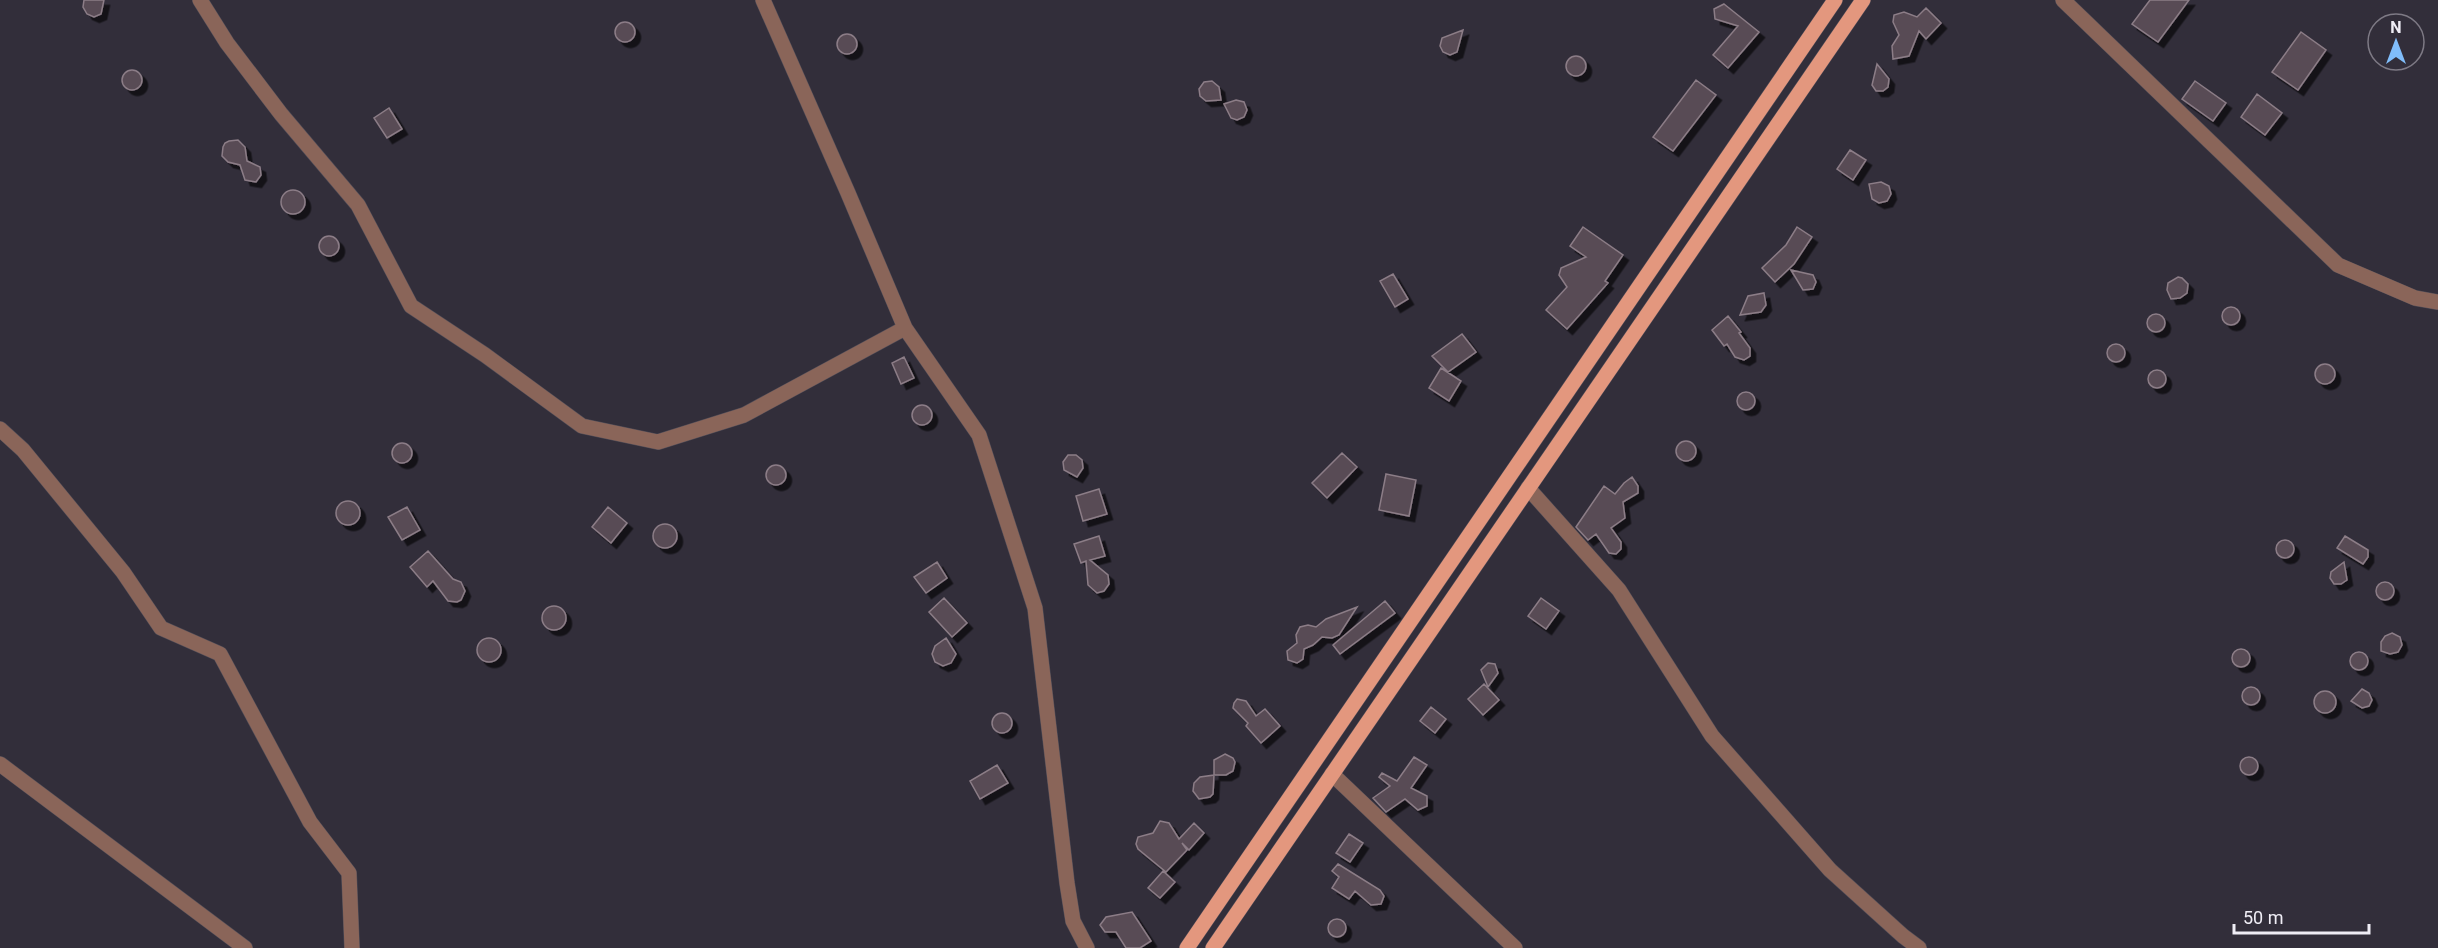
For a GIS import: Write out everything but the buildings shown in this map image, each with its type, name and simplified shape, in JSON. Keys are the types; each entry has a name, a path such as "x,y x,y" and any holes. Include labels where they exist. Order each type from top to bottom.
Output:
{"main road":[{"path":"1187,948 1835,0"},
{"path":"1213,948 1863,0"}],"street":[{"path":"200,0 227,43 281,114 358,206 411,306 485,355 582,426 658,442 744,415 905,328"},
{"path":"763,0 905,328 979,435 1035,608 1067,883 1073,921 1087,948"},
{"path":"2063,0 2338,265 2415,298 2438,302"},
{"path":"0,429 23,450 123,572 161,628 220,654 310,822 349,873 352,948"},
{"path":"1528,488 1619,590 1712,736 1830,870 1919,948"},
{"path":"0,764 244,948"},
{"path":"1332,774 1515,948"}]}
